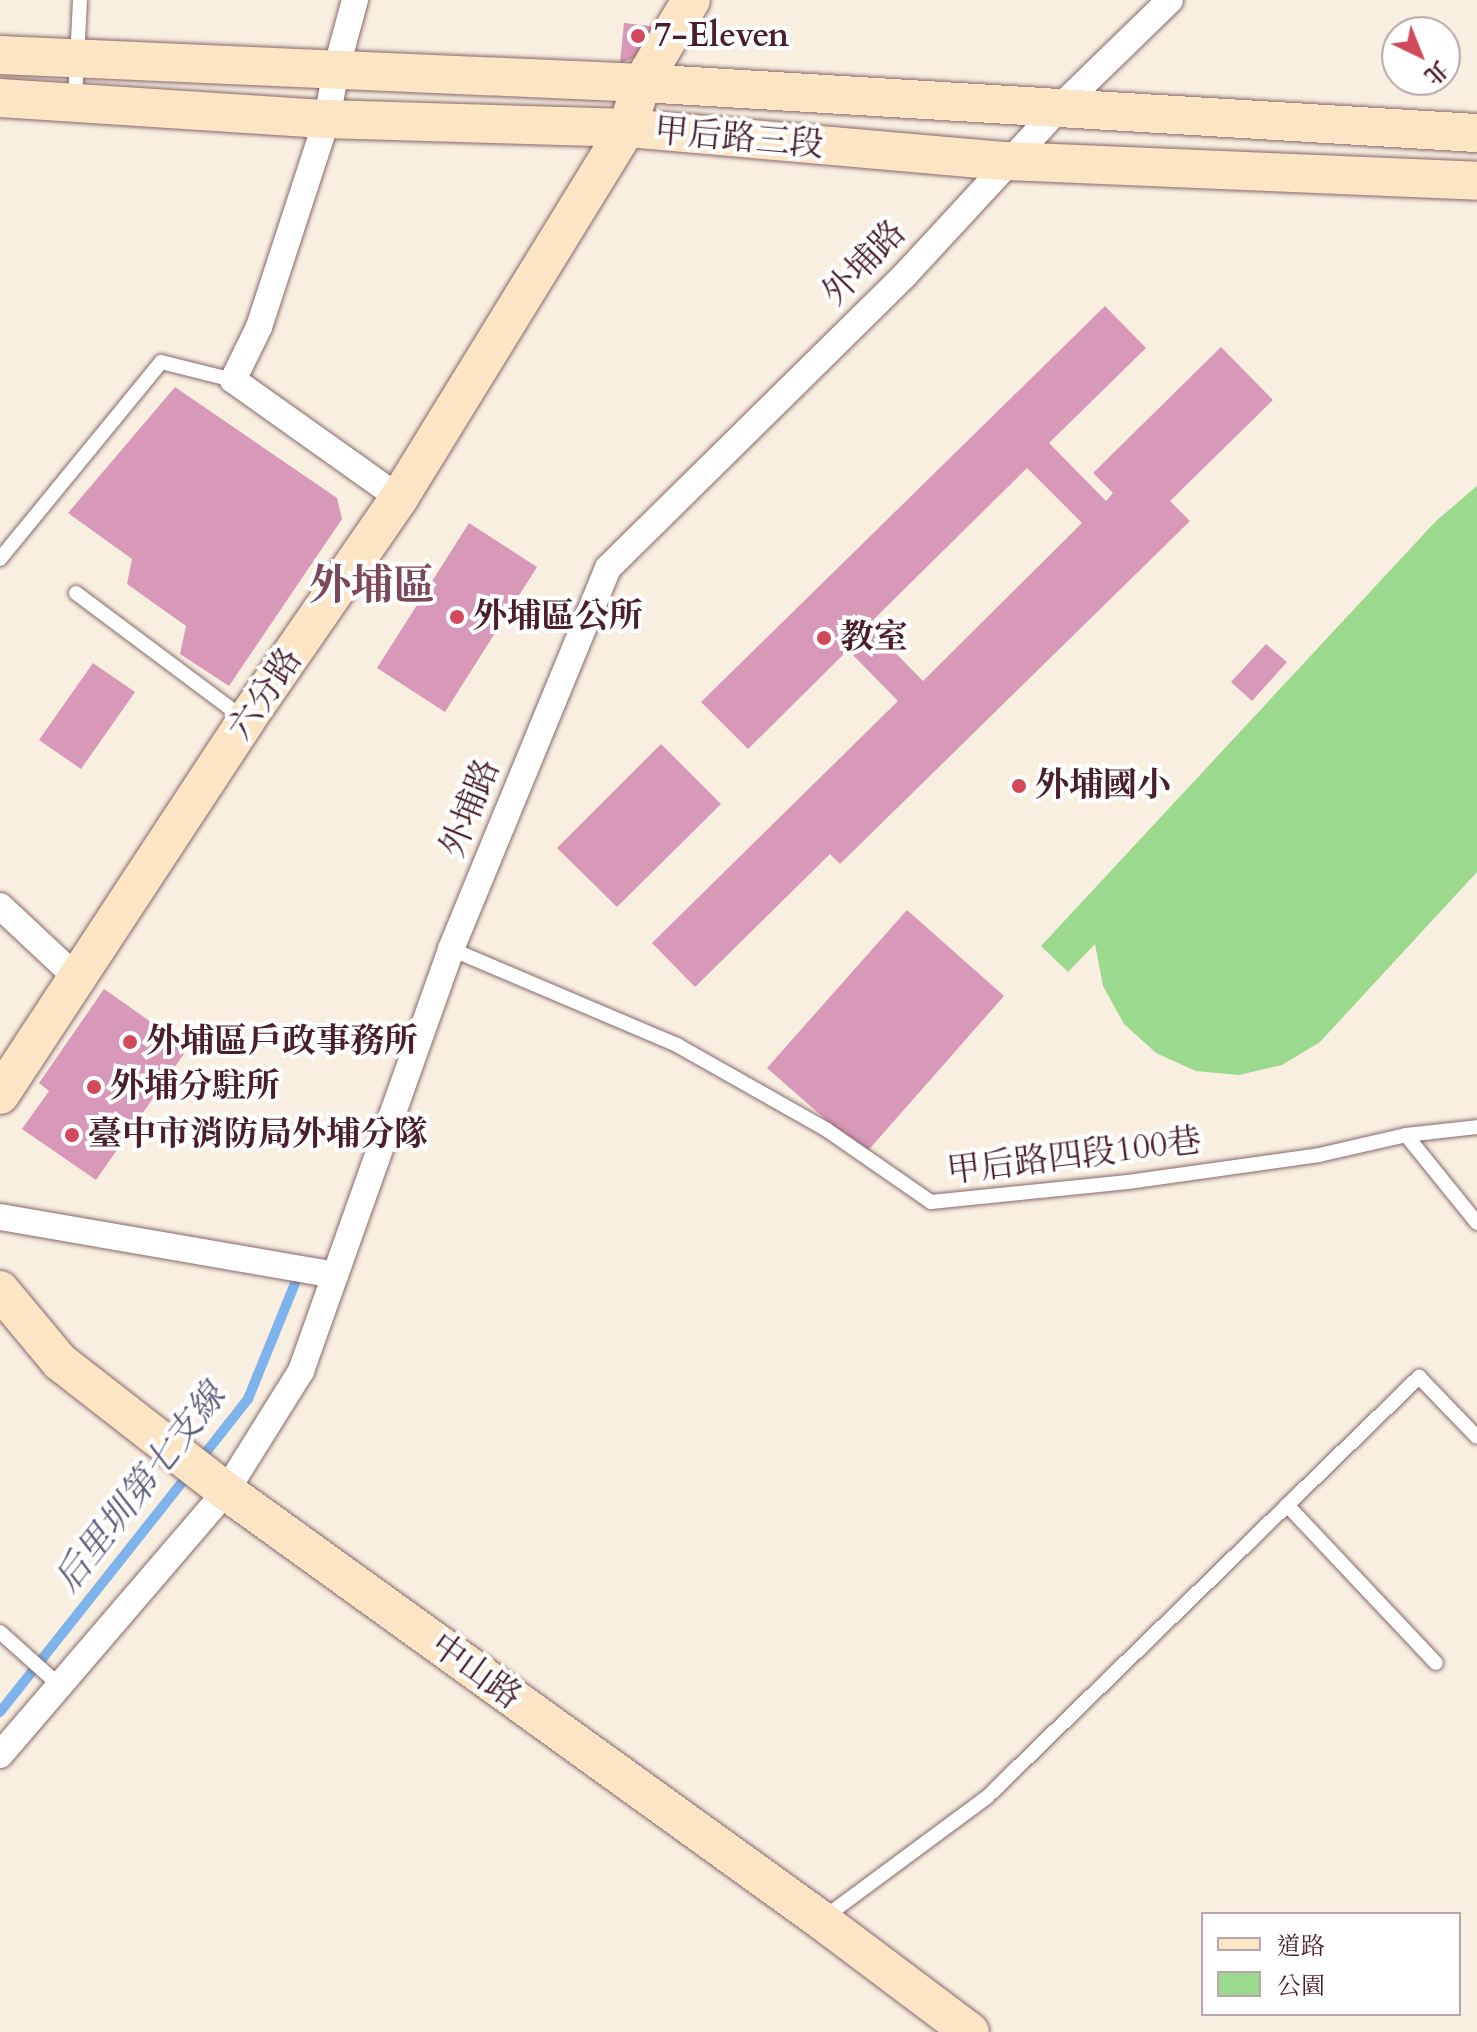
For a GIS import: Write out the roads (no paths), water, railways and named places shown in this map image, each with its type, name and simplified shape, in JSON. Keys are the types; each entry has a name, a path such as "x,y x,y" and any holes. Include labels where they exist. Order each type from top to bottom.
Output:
{"street":[{"path":"355,0 336,70 327,119 259,327 233,380 399,498"},
{"name":"六分路","path":"0,1095 246,720 399,498 627,128 642,83 691,0"},
{"name":"外埔路","path":"0,1755 226,1491 301,1371 451,949 608,568 905,275 1058,109 1170,0"},
{"name":"甲后路三段","path":"0,55 642,83 1477,133"},
{"name":"甲后路三段","path":"0,98 327,119 627,128 1008,161 1477,181"},
{"path":"0,906 77,978"},
{"path":"0,1217 335,1275"},
{"name":"中山路","path":"0,1290 60,1362 226,1491 821,1920 970,2032"}],"lane":[{"path":"75,102 80,0"},
{"path":"0,559 161,362 233,380"},
{"path":"76,593 246,720"},
{"name":"甲后路四段100巷","path":"451,949 677,1045 827,1130 931,1202 1128,1182 1290,1159 1406,1135 1477,1127"},
{"path":"1406,1135 1477,1223"},
{"path":"821,1920 987,1797 1419,1377 1477,1437"},
{"path":"1287,1505 1436,1663"},
{"path":"0,1632 59,1685"}],"waterway":[{"name":"后里圳第七支線","path":"200,1460 248,1399 296,1281"},
{"name":"后里圳第七支線","path":"0,1712 190,1472"}],"place":[{"name":"7-Eleven","path":"638,36"},
{"name":"外埔區公所","path":"457,617"},
{"name":"教室","path":"824,638"},
{"name":"外埔國小","path":"1019,786"},
{"name":"外埔區戶政事務所","path":"130,1042"},
{"name":"外埔分駐所","path":"94,1087"},
{"name":"臺中市消防局外埔分隊","path":"72,1135"}],"district":[{"name":"外埔區","path":"372,586"}]}
